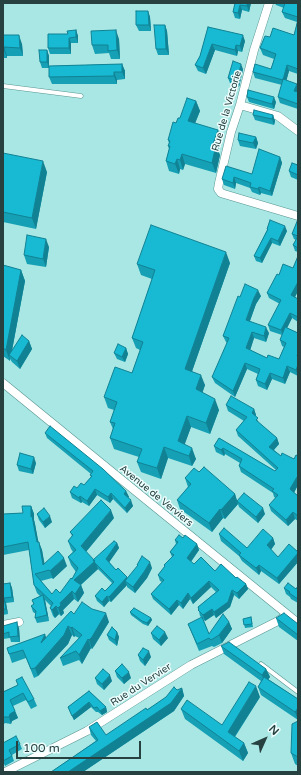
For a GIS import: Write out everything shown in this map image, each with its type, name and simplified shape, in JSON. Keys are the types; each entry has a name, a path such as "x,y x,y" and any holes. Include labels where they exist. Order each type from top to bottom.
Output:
{"street":[{"name":"Rue de la Victorie","path":"270,3 254,50 224,159 218,189 221,193 298,216"},
{"path":"240,105 278,116 298,131"},
{"name":"Avenue de Verviers","path":"3,383 298,622"},
{"name":"Rue du Vervier","path":"5,772 87,731 191,664 278,621 287,614"},
{"path":"3,625 19,622"}],"lane":[{"path":"3,86 81,96"},
{"path":"261,664 298,692"}],"building":[{"path":"235,3 247,3 247,6 240,5 238,13 233,12"},
{"path":"285,3 298,3 298,17 282,12"},
{"path":"136,11 148,11 149,25 136,25"},
{"path":"298,20 298,69 287,65 283,80 253,72 255,64 271,69 276,54 260,48 265,36 270,37 273,28 294,35"},
{"path":"154,25 165,25 166,49 156,49"},
{"path":"208,27 243,35 240,46 236,45 235,50 212,44 203,68 195,65 200,56"},
{"path":"76,30 76,37 69,38 69,48 48,48 48,34 68,34 67,31"},
{"path":"116,30 117,50 108,51 108,45 92,45 91,31"},
{"path":"3,35 19,35 20,48 4,47 3,50"},
{"path":"39,50 47,50 47,62 40,62"},
{"path":"233,61 241,64 237,81 228,78"},
{"path":"122,64 122,72 114,72 114,76 49,77 49,66"},
{"path":"283,79 297,84 294,91 298,92 298,104 278,97"},
{"path":"248,90 274,97 272,104 247,97"},
{"path":"187,98 196,101 188,121 218,130 213,144 216,145 212,163 182,154 180,160 177,159 175,164 166,161 170,146 168,146 170,141 168,140 173,122 176,123 178,118 180,118"},
{"path":"254,110 273,115 272,119 253,115"},
{"path":"239,133 256,137 253,143 238,140"},
{"path":"259,149 280,157 270,191 259,187 258,189 250,187 251,183 234,177 233,183 222,179 226,166 252,174"},
{"path":"3,153 43,161 32,218 3,212"},
{"path":"292,163 298,165 298,175 289,171"},
{"path":"298,219 298,236 292,234"},
{"path":"270,220 285,226 278,241 271,238 260,258 254,256 268,229"},
{"path":"151,225 226,252 185,369 201,375 196,389 215,399 206,423 187,416 178,441 192,448 189,456 164,447 157,468 137,462 142,449 110,438 115,423 110,422 117,402 104,397 115,367 132,373 143,342 132,338 155,270 137,264"},
{"path":"27,235 46,239 43,259 24,255"},
{"path":"298,236 298,248 293,245"},
{"path":"298,256 298,282 291,295 298,299 298,317 290,313 281,330 268,325 281,300 267,293 277,274 279,275 283,264 293,268"},
{"path":"3,265 21,270 6,350 3,348"},
{"path":"245,284 258,290 246,320 266,327 264,336 252,332 246,348 267,358 268,355 279,359 286,343 280,340 285,327 298,333 298,365 296,370 287,366 283,378 270,373 265,384 256,380 260,369 245,363 233,391 212,377 229,338 223,336 238,296 240,297"},
{"path":"22,335 29,341 17,361 9,355"},
{"path":"118,344 126,348 122,357 114,353"},
{"path":"231,396 254,409 252,413 258,418 256,420 277,438 269,447 281,456 282,453 294,459 296,455 298,456 298,477 290,489 298,496 298,516 293,512 286,520 269,505 278,495 272,491 274,489 239,466 242,459 223,448 221,450 214,446 219,438 275,471 278,468 236,430 247,417 226,405"},
{"path":"50,426 103,469 126,491 124,494 131,500 125,508 111,493 108,497 95,489 87,501 70,492 74,486 77,488 81,483 84,485 92,476 90,475 93,471 45,433"},
{"path":"20,453 34,457 31,469 17,465"},
{"path":"204,467 235,494 209,523 177,500 191,484 185,478 194,468 199,472"},
{"path":"244,493 263,508 256,517 237,501"},
{"path":"101,500 111,510 81,546 95,561 74,580 81,585 75,594 72,591 60,603 61,605 58,608 56,606 52,610 50,608 53,603 34,585 28,542 3,547 3,514 23,513 22,506 31,506 31,517 32,516 37,542 39,542 43,565 58,551 64,558 50,571 35,574 52,594 56,589 60,593 71,578 72,579 78,568 68,557 76,550 68,541 73,535 70,532"},
{"path":"44,508 50,516 43,522 37,514"},
{"path":"224,528 247,548 263,529 273,538 267,545 278,557 289,544 298,553 277,578 259,565 256,568 239,555 241,553 219,534"},
{"path":"179,535 183,538 185,535 197,544 187,558 194,564 201,557 215,571 221,564 236,578 237,577 246,584 237,593 232,590 228,602 214,612 212,609 203,615 198,610 198,607 219,590 209,581 191,598 188,593 181,603 177,600 169,609 151,594 164,580 158,575 165,566 164,565 174,555 170,552 178,542 175,540"},
{"path":"114,541 117,543 106,559 116,570 118,568 127,577 109,597 107,596 102,602 95,596 102,588 105,591 114,582 93,560"},
{"path":"142,556 150,562 133,587 125,581 138,565"},
{"path":"10,583 12,597 4,598 6,609 3,609 3,584"},
{"path":"288,583 296,589 298,586 298,599 284,588"},
{"path":"43,595 47,615 35,618 36,611 31,606 34,604 32,600"},
{"path":"82,602 92,609 106,613 92,637 89,640 88,639 79,655 76,651 60,658 82,635 72,627 71,628 68,626 64,635 35,668 31,669 23,650 9,654 7,648 45,634 41,643 71,611 74,614"},
{"path":"134,608 151,618 147,623 130,612"},
{"path":"284,613 298,624 298,635 276,618"},
{"path":"223,614 229,622 219,635 211,640 209,638 197,644 188,624 202,617 209,634"},
{"path":"251,617 252,624 244,625 243,619"},
{"path":"17,622 18,636 9,637 9,632 3,634 3,626"},
{"path":"157,626 165,632 159,640 151,633"},
{"path":"112,627 117,632 115,640 107,635"},
{"path":"229,642 266,669 262,675 221,646"},
{"path":"143,648 149,651 143,660 138,655"},
{"path":"122,664 129,672 122,678 115,671"},
{"path":"103,669 110,675 102,684 95,678"},
{"path":"22,677 34,699 28,702 23,693 10,700 15,711 10,714 9,717 3,717 3,692 18,685 16,680"},
{"path":"264,677 298,699 298,708 295,712 258,687"},
{"path":"249,682 256,686 228,732 244,743 239,751 181,709 187,700 222,725"},
{"path":"174,687 177,690 182,688 171,703 68,772 51,772 98,740 89,727 97,722 106,735 146,708 147,710 166,697"},
{"path":"89,691 106,707 100,711 97,707 94,708 89,702 72,716 68,707"},
{"path":"298,721 298,757 291,753 292,724"},
{"path":"16,736 20,744 9,750 12,756 3,761 3,743"}]}
